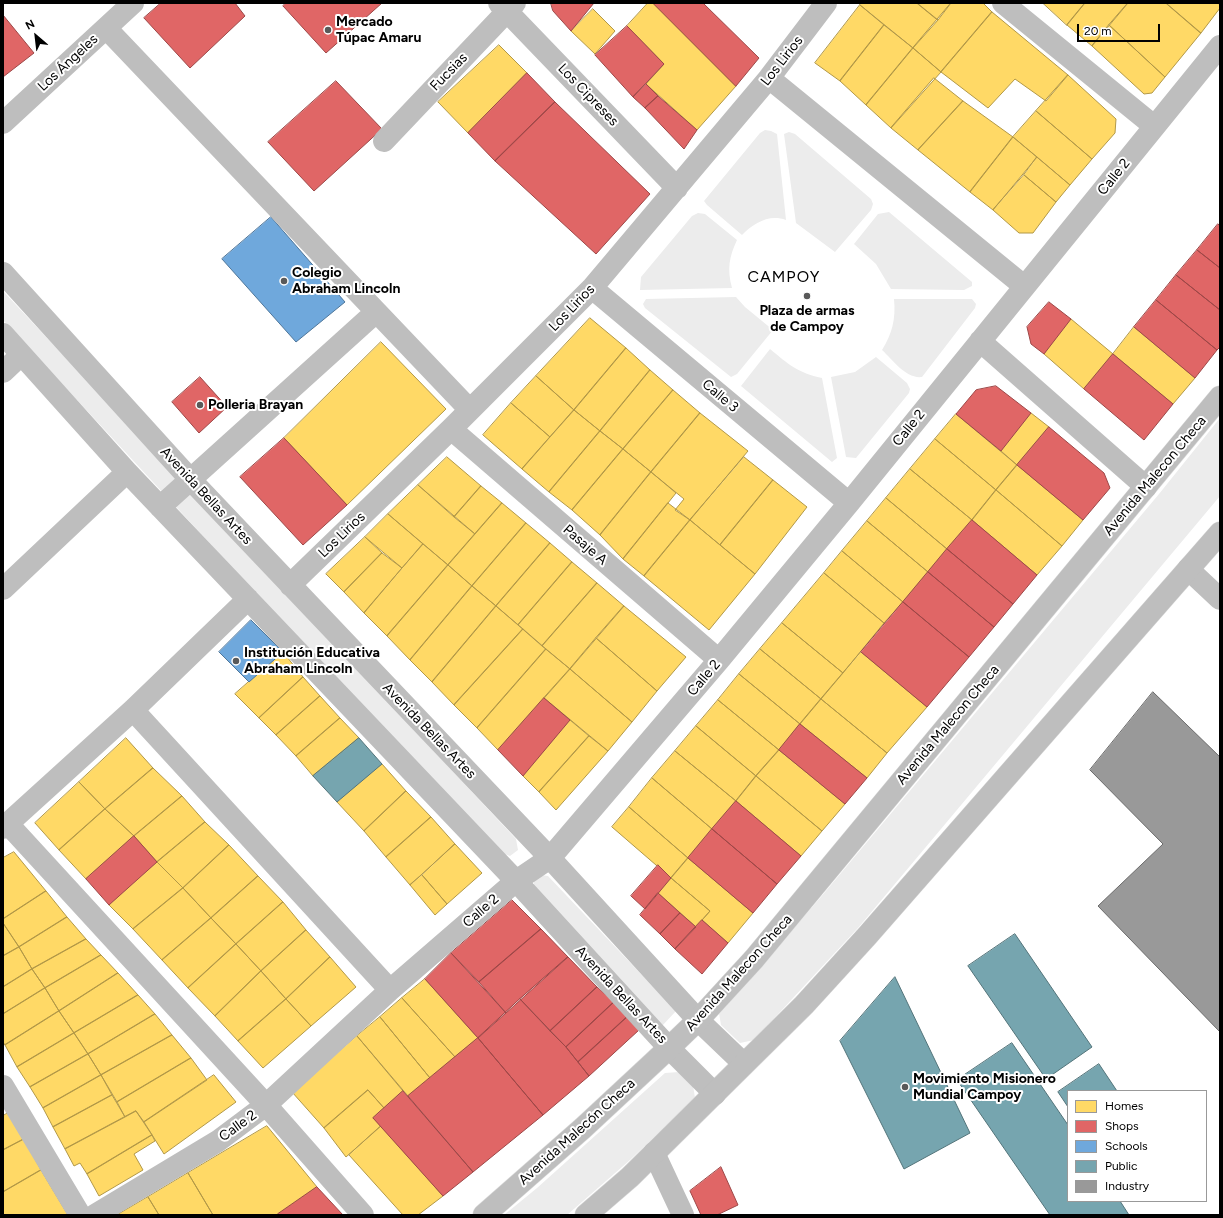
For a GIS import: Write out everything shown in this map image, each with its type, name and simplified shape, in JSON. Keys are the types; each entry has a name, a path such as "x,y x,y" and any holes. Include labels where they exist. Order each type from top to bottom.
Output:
{"street":[{"name":"Los Ángeles","path":"3,123 133,3"},
{"name":"Los Lirios","path":"290,585 451,429 592,288 769,78 826,3"},
{"path":"1003,3 1154,126"},
{"name":"Fucsias","path":"384,140 507,6"},
{"name":"Los Cipreses","path":"507,6 677,188"},
{"path":"106,28 470,410"},
{"name":"Calle 2","path":"95,1215 218,1141 266,1105 390,990 516,880 550,858 719,660 849,504 1024,286 1220,46"},
{"path":"769,78 1024,286"},
{"name":"Avenida Bellas Artes","path":"3,273 190,479 550,858 698,1020 744,1064"},
{"name":"Calle 3","path":"592,288 849,504"},
{"path":"160,507 376,312"},
{"name":"Avenida Bellas Artes","path":"3,334 127,472 516,880 670,1048 715,1094"},
{"path":"980,341 1146,486"},
{"path":"3,372 21,355"},
{"name":"Avenida Malecon Checa","path":"670,1048 698,1020 754,958 1220,397"},
{"name":"Pasaje A","path":"451,429 719,660"},
{"path":"3,589 127,472"},
{"path":"586,1215 654,1153 804,1005 867,936 1188,569 1217,541"},
{"path":"1188,569 1220,599"},
{"path":"248,599 133,710 6,826 266,1105 363,1215"},
{"path":"133,710 390,990"},
{"name":"Avenida Malecón Checa","path":"484,1215 583,1128 670,1048"},
{"path":"3,1086 80,1215"},
{"path":"654,1153 683,1215"}],"shaded area":[{"path":"765,130 777,134 786,220 774,218 762,221 757,223 742,235 704,201 760,133"},
{"path":"789,132 795,134 871,199 873,204 871,210 835,252 796,223 784,134"},
{"path":"889,212 972,282 972,286 964,290 891,289 876,264 854,244 878,214"},
{"path":"698,213 705,214 737,240 732,252 729,269 732,288 640,290 641,277 692,216"},
{"path":"3,291 516,839 518,850 510,856 502,853 253,590 3,320"},
{"path":"736,297 745,307 773,330 737,374 731,377 645,308 643,304 646,299"},
{"path":"894,299 972,299 976,304 975,308 922,377 916,377 905,372 882,350 892,326"},
{"path":"770,349 800,371 822,378 837,458 832,462 741,386"},
{"path":"876,357 907,383 910,389 909,393 856,458 846,457 831,377 855,372"},
{"path":"1220,418 1220,496 858,928 754,1040 740,1043 721,1025 719,1013 820,898 1159,494"},
{"path":"541,875 548,876 676,1011 662,1026 534,887 534,879"},
{"path":"679,1072 693,1085 695,1098 630,1160 567,1215 504,1215 537,1188 665,1073"}],"building: Homes":[{"path":"648,3 653,3 736,86 697,130 646,84 664,64 627,26"},
{"path":"861,3 917,3 938,20 913,48 860,5"},
{"path":"917,3 951,3 938,20"},
{"path":"951,3 983,3 992,12 941,72 913,48"},
{"path":"1043,3 1085,3 1067,25"},
{"path":"1085,3 1128,3 1092,46 1067,25"},
{"path":"1128,3 1166,3 1201,33 1165,77 1109,25"},
{"path":"1166,3 1219,3 1220,8 1201,33"},
{"path":"860,5 884,25 840,81 815,63"},
{"path":"593,9 615,31 595,54 571,31"},
{"path":"992,12 1068,75 1046,101 1015,79 988,108 941,72"},
{"path":"884,25 913,48 866,105 840,81"},
{"path":"1109,25 1165,77 1152,93 1144,94 1092,46"},
{"path":"499,45 527,73 468,133 438,102"},
{"path":"913,48 941,72 891,128 866,105"},
{"path":"1068,75 1116,119 1115,133 1092,159 1036,111"},
{"path":"934,78 963,101 918,150 891,128"},
{"path":"963,101 1013,137 970,192 918,150"},
{"path":"1036,111 1092,159 1070,185 1013,137"},
{"path":"1013,137 1037,157 993,210 970,192"},
{"path":"1037,157 1070,185 1056,202 1024,175"},
{"path":"1024,175 1056,202 1033,233 1019,233 993,210"},
{"path":"590,318 626,348 574,410 536,376"},
{"path":"1071,319 1113,354 1084,389 1044,354"},
{"path":"1134,327 1195,378 1173,404 1113,354"},
{"path":"381,342 446,409 347,505 284,438"},
{"path":"626,348 650,370 600,431 574,410"},
{"path":"650,370 673,390 623,449 600,431"},
{"path":"536,376 574,410 550,437 511,403"},
{"path":"673,390 700,413 651,472 623,449"},
{"path":"511,403 550,437 522,469 483,435"},
{"path":"574,410 600,431 549,492 522,469"},
{"path":"700,413 748,451 690,520 675,510 684,499 651,472"},
{"path":"1031,413 1049,427 1017,465 1001,451"},
{"path":"956,414 1017,465 996,490 935,439"},
{"path":"600,431 623,449 572,510 549,492"},
{"path":"935,439 996,490 972,520 910,469"},
{"path":"623,449 651,472 600,535 572,510"},
{"path":"447,457 481,486 454,517 418,485"},
{"path":"744,457 773,480 720,545 690,520"},
{"path":"1017,465 1083,520 1062,546 996,490"},
{"path":"910,469 972,520 947,549 886,498"},
{"path":"651,472 676,493 623,559 600,535"},
{"path":"773,480 807,507 755,574 720,545"},
{"path":"418,485 475,534 448,565 388,514"},
{"path":"481,486 502,503 475,534 454,517"},
{"path":"996,490 1062,546 1037,575 972,520"},
{"path":"886,498 947,549 928,572 867,521"},
{"path":"502,503 526,523 472,586 448,565"},
{"path":"668,503 690,520 644,576 623,559"},
{"path":"388,514 423,544 402,568 365,537"},
{"path":"690,520 755,574 709,630 644,576"},
{"path":"867,521 928,572 903,602 842,551"},
{"path":"526,523 550,543 496,606 472,586"},
{"path":"365,537 382,553 344,592 326,574"},
{"path":"550,543 572,562 518,625 496,606"},
{"path":"423,544 448,565 387,636 364,613"},
{"path":"842,551 903,602 884,623 824,573"},
{"path":"382,553 402,568 364,613 344,592"},
{"path":"572,562 597,583 542,646 518,625"},
{"path":"448,565 472,586 410,660 387,636"},
{"path":"824,573 884,623 843,673 782,623"},
{"path":"597,583 624,606 570,669 542,646"},
{"path":"472,586 496,606 432,682 410,660"},
{"path":"496,606 523,629 454,705 432,682"},
{"path":"624,606 686,657 657,691 596,638"},
{"path":"782,623 843,673 821,699 760,649"},
{"path":"523,629 546,649 477,728 454,705"},
{"path":"596,638 657,691 632,722 570,669"},
{"path":"546,649 570,669 498,750 477,728"},
{"path":"760,649 821,699 800,724 739,674"},
{"path":"283,652 303,677 259,718 235,694"},
{"path":"861,652 927,707 887,753 821,699"},
{"path":"570,669 632,722 608,751 544,698"},
{"path":"739,674 800,724 779,750 718,700"},
{"path":"303,677 320,696 276,735 259,718"},
{"path":"320,696 340,718 296,756 276,735"},
{"path":"821,699 887,753 867,778 800,724"},
{"path":"718,700 779,750 756,776 696,726"},
{"path":"340,718 359,738 313,776 296,756"},
{"path":"570,720 589,736 539,792 523,776"},
{"path":"696,726 756,776 736,801 675,751"},
{"path":"589,736 608,751 556,810 539,792"},
{"path":"126,738 153,768 105,809 79,782"},
{"path":"779,750 845,804 822,831 756,776"},
{"path":"675,751 736,801 712,829 652,778"},
{"path":"382,764 406,791 364,831 337,802"},
{"path":"153,768 182,796 134,836 105,809"},
{"path":"756,776 822,831 801,856 736,801"},
{"path":"652,778 712,829 688,858 629,807"},
{"path":"79,782 105,809 59,850 35,823"},
{"path":"406,791 431,817 386,857 364,831"},
{"path":"182,796 205,822 157,862 134,836"},
{"path":"629,807 688,858 671,878 612,827"},
{"path":"105,809 134,836 86,879 59,850"},
{"path":"431,817 455,844 410,885 386,857"},
{"path":"205,822 229,845 183,888 157,862"},
{"path":"455,844 482,873 447,904 422,875"},
{"path":"229,845 258,876 211,918 183,888"},
{"path":"14,852 46,891 3,919 3,858"},
{"path":"688,858 753,913 728,943 702,920 710,911 671,878"},
{"path":"157,862 183,888 133,929 109,905"},
{"path":"422,875 447,904 435,915 410,885"},
{"path":"258,876 283,902 236,944 211,918"},
{"path":"671,878 710,911 696,927 658,893"},
{"path":"183,888 211,918 162,960 133,929"},
{"path":"46,891 67,917 19,947 3,923 3,919"},
{"path":"283,902 306,930 261,971 236,944"},
{"path":"67,917 86,939 32,969 19,947"},
{"path":"211,918 236,944 188,988 162,960"},
{"path":"3,923 19,947 3,956"},
{"path":"306,930 330,957 286,999 261,971"},
{"path":"86,939 101,955 45,988 32,969"},
{"path":"236,944 261,971 215,1016 188,988"},
{"path":"19,947 32,969 3,987 3,956"},
{"path":"101,955 118,973 59,1011 45,988"},
{"path":"330,957 356,987 311,1026 286,999"},
{"path":"32,969 45,988 3,1014 3,987"},
{"path":"261,971 286,999 238,1041 215,1016"},
{"path":"118,973 138,995 74,1033 59,1011"},
{"path":"425,979 478,1038 455,1057 402,998"},
{"path":"45,988 59,1011 5,1045 3,1042 3,1014"},
{"path":"138,995 155,1014 88,1054 74,1033"},
{"path":"402,998 455,1057 430,1078 380,1017"},
{"path":"286,999 311,1026 263,1068 238,1041"},
{"path":"59,1011 74,1033 17,1067 5,1045"},
{"path":"155,1014 172,1035 101,1075 88,1054"},
{"path":"380,1017 430,1078 408,1096 357,1036"},
{"path":"74,1033 88,1054 30,1087 17,1067"},
{"path":"172,1035 191,1058 117,1102 101,1075"},
{"path":"357,1036 403,1091 384,1108 368,1090 324,1128 292,1092"},
{"path":"88,1054 101,1075 43,1108 30,1087"},
{"path":"191,1058 207,1080 144,1122 136,1111 125,1117 117,1102"},
{"path":"101,1075 112,1095 53,1127 43,1108"},
{"path":"214,1075 236,1102 164,1154 144,1122"},
{"path":"368,1090 384,1108 373,1118 381,1126 346,1157 324,1128"},
{"path":"112,1095 125,1117 65,1149 53,1127"},
{"path":"136,1111 152,1135 87,1174 80,1163 74,1166 65,1149"},
{"path":"8,1113 24,1139 3,1150 3,1116"},
{"path":"267,1126 317,1187 277,1215 213,1215 188,1173"},
{"path":"381,1126 443,1196 418,1215 403,1215 349,1155"},
{"path":"152,1135 155,1141 134,1154 143,1170 99,1196 87,1174"},
{"path":"24,1139 41,1170 3,1192 3,1150"},
{"path":"41,1170 68,1215 3,1215 3,1192"},
{"path":"188,1173 213,1215 159,1215 148,1197"},
{"path":"148,1197 159,1215 117,1215"}],"building: Shops":[{"path":"161,3 235,3 245,16 190,68 144,18"},
{"name":"Mercado Túpac Amaru","path":"286,3 382,3 326,53 283,6"},
{"path":"551,3 594,3 571,31 553,11"},
{"path":"653,3 703,3 759,58 736,86"},
{"path":"3,15 34,53 3,77"},
{"path":"627,26 664,64 633,97 595,55"},
{"path":"527,73 555,102 495,161 468,133"},
{"path":"336,81 382,129 314,191 268,142"},
{"path":"646,84 658,96 645,108 633,97"},
{"path":"658,96 697,130 684,149 645,108"},
{"path":"555,102 650,194 596,254 495,161"},
{"path":"1218,224 1220,226 1220,268 1197,250"},
{"path":"1197,250 1220,268 1220,310 1176,275"},
{"path":"1176,275 1220,310 1220,347 1217,350 1156,300"},
{"path":"1156,300 1217,350 1195,378 1134,327"},
{"path":"1049,302 1071,319 1044,354 1031,344 1027,327"},
{"path":"1113,354 1173,404 1144,440 1084,389"},
{"name":"Polleria Brayan","path":"200,377 227,407 199,433 172,402"},
{"path":"996,386 1031,413 1001,451 956,414 976,390"},
{"path":"1049,427 1104,473 1110,488 1083,520 1017,465"},
{"path":"284,438 347,505 303,545 240,477"},
{"path":"972,520 1037,575 1013,604 947,549"},
{"path":"947,549 1013,604 994,627 928,572"},
{"path":"928,572 994,627 969,657 903,602"},
{"path":"903,602 969,657 927,707 861,652"},
{"path":"544,698 570,720 523,776 498,750"},
{"path":"800,724 867,778 845,804 779,750"},
{"path":"736,801 801,856 777,884 712,829"},
{"path":"712,829 777,884 753,913 688,858"},
{"path":"134,836 157,862 109,905 86,879"},
{"path":"658,865 671,878 645,909 631,896"},
{"path":"658,893 680,913 660,934 640,915"},
{"path":"512,900 541,929 479,982 451,953"},
{"path":"680,913 696,927 675,949 660,934"},
{"path":"702,920 728,943 702,974 675,949"},
{"path":"541,929 568,957 506,1013 479,982"},
{"path":"451,953 506,1013 478,1038 425,979"},
{"path":"568,957 597,987 550,1031 520,999"},
{"path":"597,987 614,1002 566,1047 550,1031"},
{"path":"520,999 566,1047 589,1076 543,1115 478,1038"},
{"path":"614,1002 627,1017 578,1062 566,1047"},
{"path":"627,1017 639,1030 589,1076 578,1062"},
{"path":"478,1038 543,1115 473,1172 408,1096"},
{"path":"403,1091 473,1172 443,1196 373,1118"},
{"path":"721,1167 738,1205 717,1215 701,1215 690,1191"},
{"path":"317,1187 343,1215 278,1214"}],"building: Schools":[{"name":"Colegio Abraham Lincoln","path":"271,217 345,302 296,342 222,259"},
{"path":"251,620 283,652 249,682 219,652"}],"building: Public":[{"path":"359,738 382,764 337,802 313,776"},
{"path":"1015,934 1092,1047 1046,1079 968,966"},
{"name":"Movimiento Misionero Mundial Campoy","path":"895,977 970,1133 904,1169 840,1041"},
{"path":"1012,1043 1067,1124 1067,1202 1121,1202 1129,1215 1050,1215 957,1080"},
{"path":"1099,1064 1116,1090 1067,1090 1067,1106 1058,1092"}],"building: Industry":[{"path":"1153,692 1220,757 1220,1032 1098,906 1163,844 1090,770"}],"place":[{"name":"Mercado Túpac Amaru","path":"328,30"},
{"name":"Colegio Abraham Lincoln","path":"284,281"},
{"name":"Plaza de armas de Campoy","path":"807,296"},
{"name":"Polleria Brayan","path":"200,405"},
{"name":"Institución Educativa Abraham Lincoln","path":"236,661"},
{"name":"Movimiento Misionero Mundial Campoy","path":"905,1087"}],"district":[{"name":"CAMPOY","path":"784,277"}]}
